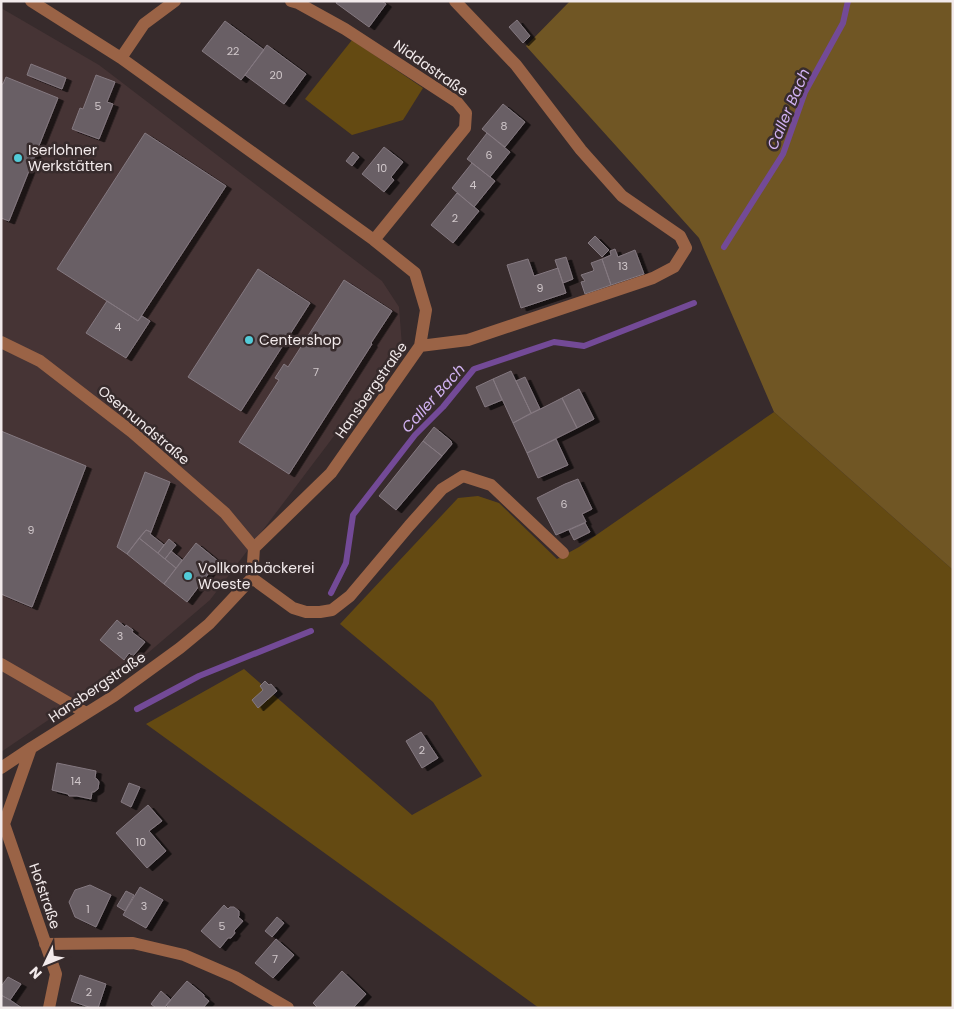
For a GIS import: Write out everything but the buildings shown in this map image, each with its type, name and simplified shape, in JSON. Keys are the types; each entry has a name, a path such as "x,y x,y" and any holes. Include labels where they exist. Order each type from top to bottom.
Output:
{"street":[{"path":"30,1 121,58 374,240 415,273 426,310 420,346"},
{"path":"121,58 144,24 175,1"},
{"name":"Niddastraße","path":"291,1 345,29 457,102 466,113 465,128 374,240"},
{"name":"Hansbergstraße","path":"254,548 331,473 420,346 468,340 654,278 674,268 686,248 680,236 622,196 581,150 516,65 455,1"},
{"name":"Osemundstraße","path":"1,342 40,361 132,432 225,513 254,548"},
{"path":"254,548 252,578 293,608 306,612 332,610 350,596 442,489 463,476 491,485 563,553"},
{"name":"Hansbergstraße","path":"1,768 114,696 180,648 209,624 252,578"},
{"path":"1,664 86,714"},
{"name":"Hofstraße","path":"31,748 3,824 56,974 49,1008"},
{"path":"45,944 133,943 184,955 235,977 288,1008"}],"shaded area":[{"path":"570,1 953,1 953,570 774,412 699,238 526,46"},
{"path":"1,8 99,65 382,281 399,307 402,346 210,600 149,652 1,752"},
{"path":"352,40 423,88 403,120 352,135 305,99"},
{"path":"774,412 953,570 953,1008 539,1008 146,724 244,669 412,815 482,776 433,702 340,624 458,498 478,496 499,503 557,559 579,547"}],"waterway":[{"name":"Caller Bach","path":"724,247 783,154 805,92 843,23 848,1"},
{"name":"Caller Bach","path":"331,593 346,563 353,515 415,435 443,407 474,369 554,342 584,346 694,303"},
{"name":"Caller Bach","path":"137,709 199,676 311,631"}],"place":[{"name":"Iserlohner Werkstätten","path":"18,158"},
{"name":"Centershop","path":"249,340"},
{"name":"Vollkornbäckerei Woeste","path":"188,576"}]}
